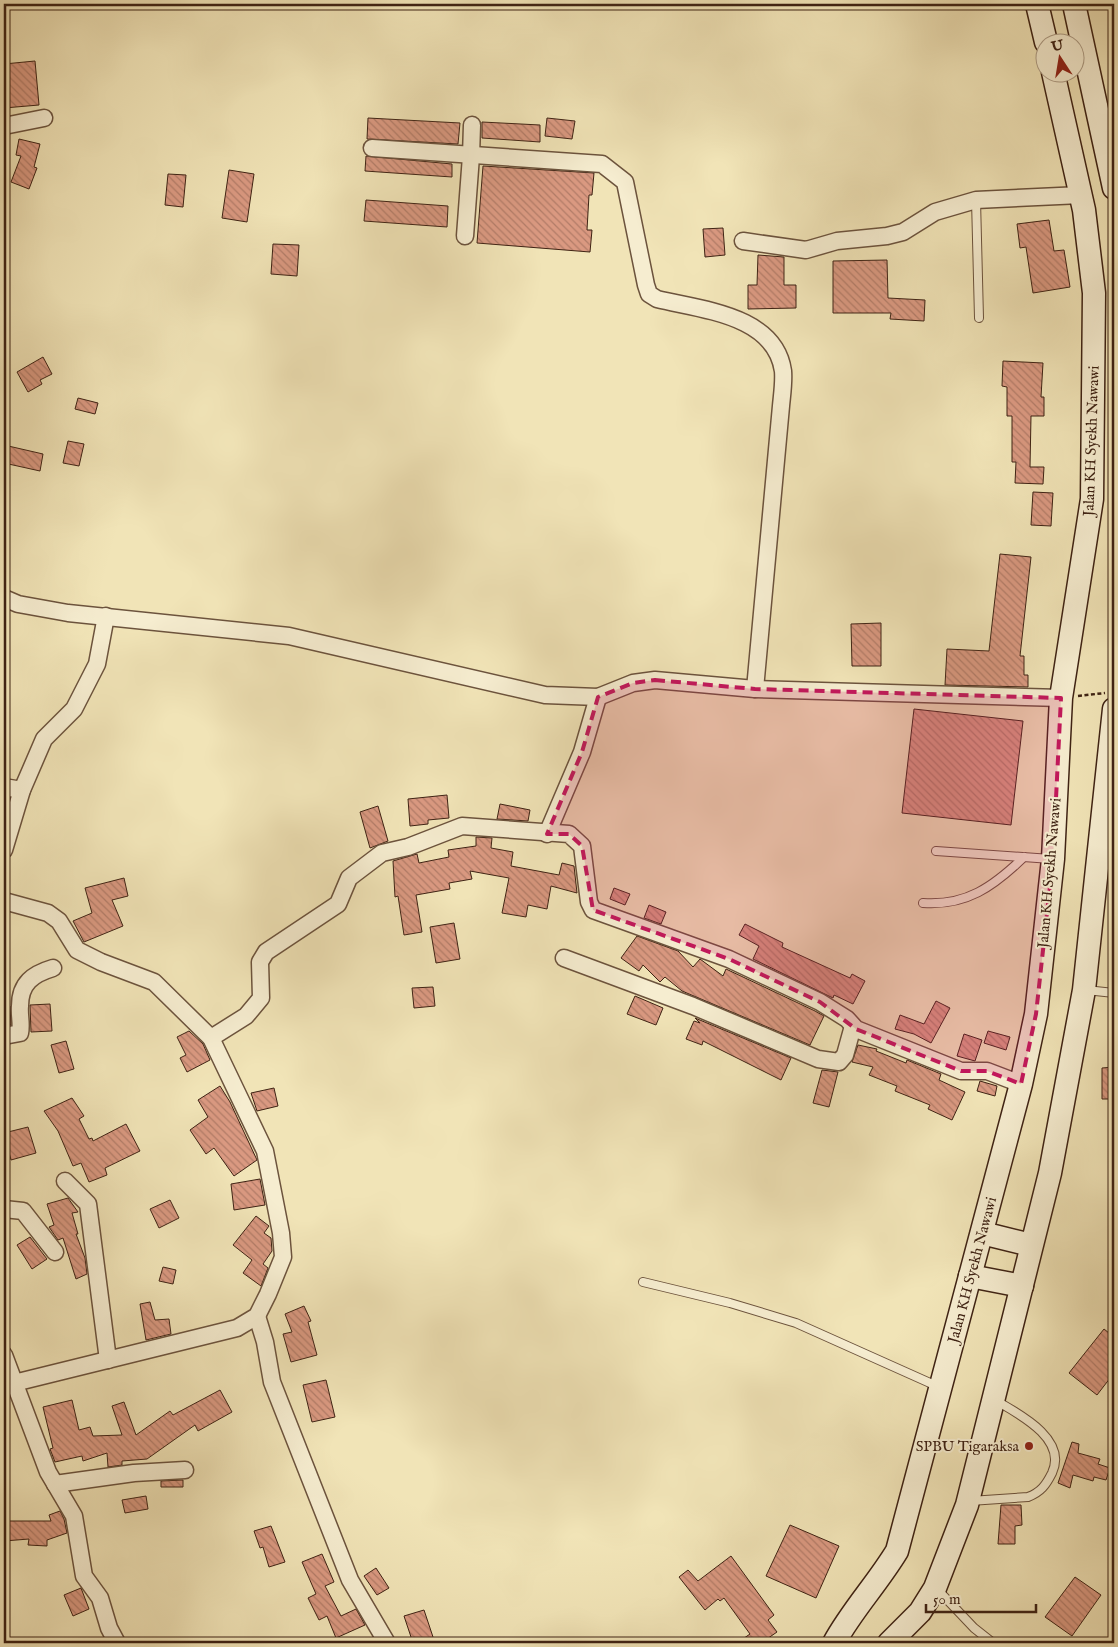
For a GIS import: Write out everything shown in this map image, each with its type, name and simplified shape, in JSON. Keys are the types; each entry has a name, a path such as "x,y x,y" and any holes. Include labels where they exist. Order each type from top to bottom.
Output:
{"main road":[{"path":"1038,4 1044,32"},
{"path":"1074,4 1114,188"},
{"name":"Jalan KH Syekh Nawawi","path":"834,1643 843,1627 880,1579 896,1551 982,1233 1036,1014 1054,859 1061,698 1092,499 1094,293 1081,196 1055,82"},
{"path":"889,1643 920,1612 935,1588 968,1501 1050,1173 1084,990 1114,709"},
{"path":"982,1233 1031,1245"},
{"path":"970,1276 1022,1286"}],"street":[{"path":"4,126 44,118"},
{"path":"464,236 472,125"},
{"path":"372,148 602,164 614,171 625,182 646,285 650,294 658,299 723,315 757,328 773,344 783,371 755,689"},
{"path":"743,241 806,250 837,241 887,236 904,232 935,212 976,200 1081,196"},
{"path":"4,598 18,604 68,613 289,636 545,695 598,697 633,684 655,680 755,689 1061,698"},
{"path":"4,850 22,790 44,739 74,709 97,664 106,616"},
{"path":"547,834 582,752 598,697"},
{"path":"4,787 22,790"},
{"path":"211,1038 246,1016 262,998 260,962 266,952 338,904 349,878 382,853 408,847 462,826 547,834 568,834 582,846 589,902 593,910 729,958 820,1002 847,1019 856,1029 961,1071 987,1071 1020,1084"},
{"path":"4,901 48,913 59,922 77,950 101,962 154,982 211,1038 265,1151 282,1233 283,1257 257,1316 237,1328 14,1382"},
{"path":"564,958 693,1006 818,1059 839,1062 845,1055 853,1026"},
{"path":"4,1036 20,1034 20,1007 26,982 37,973 53,968"},
{"path":"65,1181 88,1204 108,1360"},
{"path":"4,1209 23,1211 56,1252"},
{"path":"257,1316 265,1342 272,1382 342,1562 350,1580 387,1643"},
{"path":"4,1355 48,1472 74,1516 84,1576 100,1598 109,1628 118,1643"},
{"path":"56,1484 134,1473 185,1470"}],"lane":[{"path":"976,200 979,318"},
{"path":"936,851 1054,859"},
{"path":"923,903 942,904 964,900 1009,872 1024,857"},
{"path":"1084,990 1114,993"},
{"path":"643,1282 730,1303 796,1323 940,1388"},
{"path":"968,1501 1028,1497 1044,1488 1056,1463 1052,1448 1035,1427 994,1399"},
{"path":"935,1588 974,1628 993,1643"}],"path":[{"path":"1061,698 1114,692"}],"highlighted area":[{"path":"655,680 755,689 1061,698 1053,859 1036,1014 1021,1084 987,1071 961,1071 856,1029 820,1002 729,959 593,910 582,846 569,834 547,834 582,752 598,697 633,683"}],"building":[{"path":"35,61 39,105 4,108 4,64"},
{"path":"368,118 460,123 458,144 367,139"},
{"path":"547,118 575,121 572,139 545,136"},
{"path":"482,122 540,125 540,142 482,138"},
{"path":"19,139 40,144 34,167 37,168 29,189 11,182 21,156 16,155"},
{"path":"366,156 452,164 452,177 365,171"},
{"path":"483,166 594,173 592,195 589,195 587,230 592,230 590,252 477,243"},
{"path":"229,170 254,174 247,222 222,218"},
{"path":"168,174 186,175 183,207 165,205"},
{"path":"366,200 448,206 447,227 364,221"},
{"path":"1049,220 1054,251 1064,250 1070,287 1033,293 1026,247 1020,248 1017,224"},
{"path":"723,228 725,255 705,257 703,229"},
{"path":"273,244 299,245 297,276 271,274"},
{"path":"758,255 784,257 784,285 796,285 796,308 748,309 748,285 757,285"},
{"path":"887,260 888,298 925,300 924,321 890,319 891,313 833,313 833,261"},
{"path":"43,357 52,374 40,380 42,384 28,392 17,372"},
{"path":"1003,361 1043,363 1041,397 1044,397 1044,416 1031,416 1030,467 1044,467 1043,484 1015,483 1016,462 1012,462 1012,416 1007,416 1007,387 1002,386"},
{"path":"78,398 98,403 95,414 75,409"},
{"path":"68,441 84,444 79,466 63,463"},
{"path":"4,445 43,454 40,471 4,463"},
{"path":"1033,492 1053,493 1051,526 1031,525"},
{"path":"1000,554 1031,557 1020,656 1024,656 1024,675 1028,675 1028,687 945,685 947,649 989,651"},
{"path":"881,623 881,666 852,666 851,624"},
{"path":"914,709 1023,721 1011,825 902,813"},
{"path":"447,795 449,818 428,820 428,824 410,826 408,799"},
{"path":"500,804 530,810 528,821 497,819"},
{"path":"378,806 388,841 370,848 360,812"},
{"path":"476,837 492,838 491,848 513,852 511,866 559,875 562,863 574,866 577,893 551,886 547,909 528,905 526,917 502,913 509,878 470,871 472,879 449,883 450,889 416,895 422,932 404,935 398,896 395,897 393,861 417,854 419,863 449,857 448,850 476,846"},
{"path":"124,878 128,896 112,900 123,926 84,942 73,921 92,913 85,888"},
{"path":"614,888 630,894 625,905 610,899"},
{"path":"649,905 666,912 661,924 644,918"},
{"path":"454,923 460,959 436,963 430,927"},
{"path":"745,924 783,943 782,947 850,978 852,974 865,981 853,1004 834,995 833,998 753,959 759,946 739,935"},
{"path":"637,936 678,951 693,967 700,959 723,976 726,969 824,1016 810,1045 682,991 665,977 660,982 643,965 639,971 621,958"},
{"path":"433,987 435,1006 414,1008 412,988"},
{"path":"635,996 663,1008 656,1025 627,1014"},
{"path":"936,1001 950,1008 931,1043 914,1034 895,1029 900,1015 924,1024"},
{"path":"50,1004 52,1031 31,1032 30,1005"},
{"path":"10,1006 11,1025 4,1026 4,1007"},
{"path":"695,1018 791,1058 781,1080 703,1041 702,1045 686,1039 694,1021 700,1023"},
{"path":"189,1031 203,1044 210,1060 187,1072 180,1058 186,1055 177,1037"},
{"path":"988,1031 1010,1037 1006,1050 984,1043"},
{"path":"964,1034 982,1040 975,1061 957,1056"},
{"path":"66,1041 74,1069 59,1073 51,1045"},
{"path":"858,1045 877,1049 876,1051 906,1063 907,1060 941,1074 939,1080 965,1092 952,1120 928,1109 930,1105 895,1091 897,1086 869,1075 873,1067 852,1062"},
{"path":"1114,1067 1114,1099 1102,1099 1102,1068"},
{"path":"822,1070 838,1072 829,1107 813,1103"},
{"path":"980,1081 997,1086 995,1096 977,1091"},
{"path":"220,1086 230,1102 257,1160 234,1176 214,1148 206,1154 190,1130 208,1117 198,1100"},
{"path":"274,1088 278,1106 257,1111 251,1093"},
{"path":"72,1098 84,1116 79,1119 89,1139 92,1138 93,1141 126,1124 140,1151 105,1168 107,1175 89,1182 81,1163 73,1166 58,1131 44,1111"},
{"path":"28,1127 36,1153 11,1160 4,1133"},
{"path":"260,1179 265,1205 234,1210 231,1184"},
{"path":"68,1198 78,1212 72,1213 78,1234 76,1234 85,1258 87,1274 76,1279 63,1238 58,1240 49,1227 54,1225 47,1204"},
{"path":"170,1200 179,1218 159,1228 150,1209"},
{"path":"256,1216 269,1226 264,1233 271,1238 272,1251 263,1264 268,1268 261,1286 243,1273 252,1260 233,1245"},
{"path":"30,1237 47,1259 32,1269 17,1245"},
{"path":"163,1267 176,1270 173,1284 159,1281"},
{"path":"150,1302 155,1320 169,1319 171,1334 146,1340 140,1304"},
{"path":"304,1306 311,1321 308,1322 317,1355 291,1362 283,1334 292,1332 285,1314"},
{"path":"1104,1329 1114,1337 1114,1373 1097,1395 1069,1373"},
{"path":"326,1380 335,1417 312,1422 303,1385"},
{"path":"220,1390 232,1412 198,1431 195,1425 147,1459 122,1461 122,1465 108,1467 107,1453 83,1461 82,1456 55,1462 50,1449 53,1448 43,1407 72,1400 79,1430 90,1427 93,1436 122,1435 112,1406 124,1402 136,1435 170,1411 173,1415"},
{"path":"1072,1442 1079,1444 1078,1453 1100,1459 1098,1464 1110,1468 1106,1480 1094,1477 1093,1481 1073,1475 1070,1488 1058,1483"},
{"path":"183,1480 183,1487 161,1487 161,1481"},
{"path":"146,1496 148,1509 125,1513 122,1500"},
{"path":"1001,1505 1021,1505 1022,1525 1015,1526 1015,1544 998,1544"},
{"path":"60,1511 67,1533 47,1540 47,1546 28,1545 29,1539 4,1541 4,1522 51,1521 49,1515"},
{"path":"790,1525 839,1546 816,1598 766,1576"},
{"path":"271,1526 285,1562 269,1567 263,1547 260,1548 254,1531"},
{"path":"322,1554 334,1582 325,1586 341,1616 356,1609 365,1625 336,1638 327,1616 319,1620 308,1598 316,1594 302,1562"},
{"path":"731,1556 774,1615 768,1620 777,1632 761,1643 737,1643 750,1634 724,1598 720,1601 718,1599 705,1610 679,1577 688,1570 698,1581"},
{"path":"376,1568 389,1588 377,1595 364,1576"},
{"path":"1075,1577 1101,1595 1072,1636 1045,1617"},
{"path":"81,1588 89,1609 73,1616 64,1595"},
{"path":"424,1610 435,1643 413,1643 404,1616"}],"place":[{"name":"SPBU Tigaraksa","path":"1029,1446"}]}
